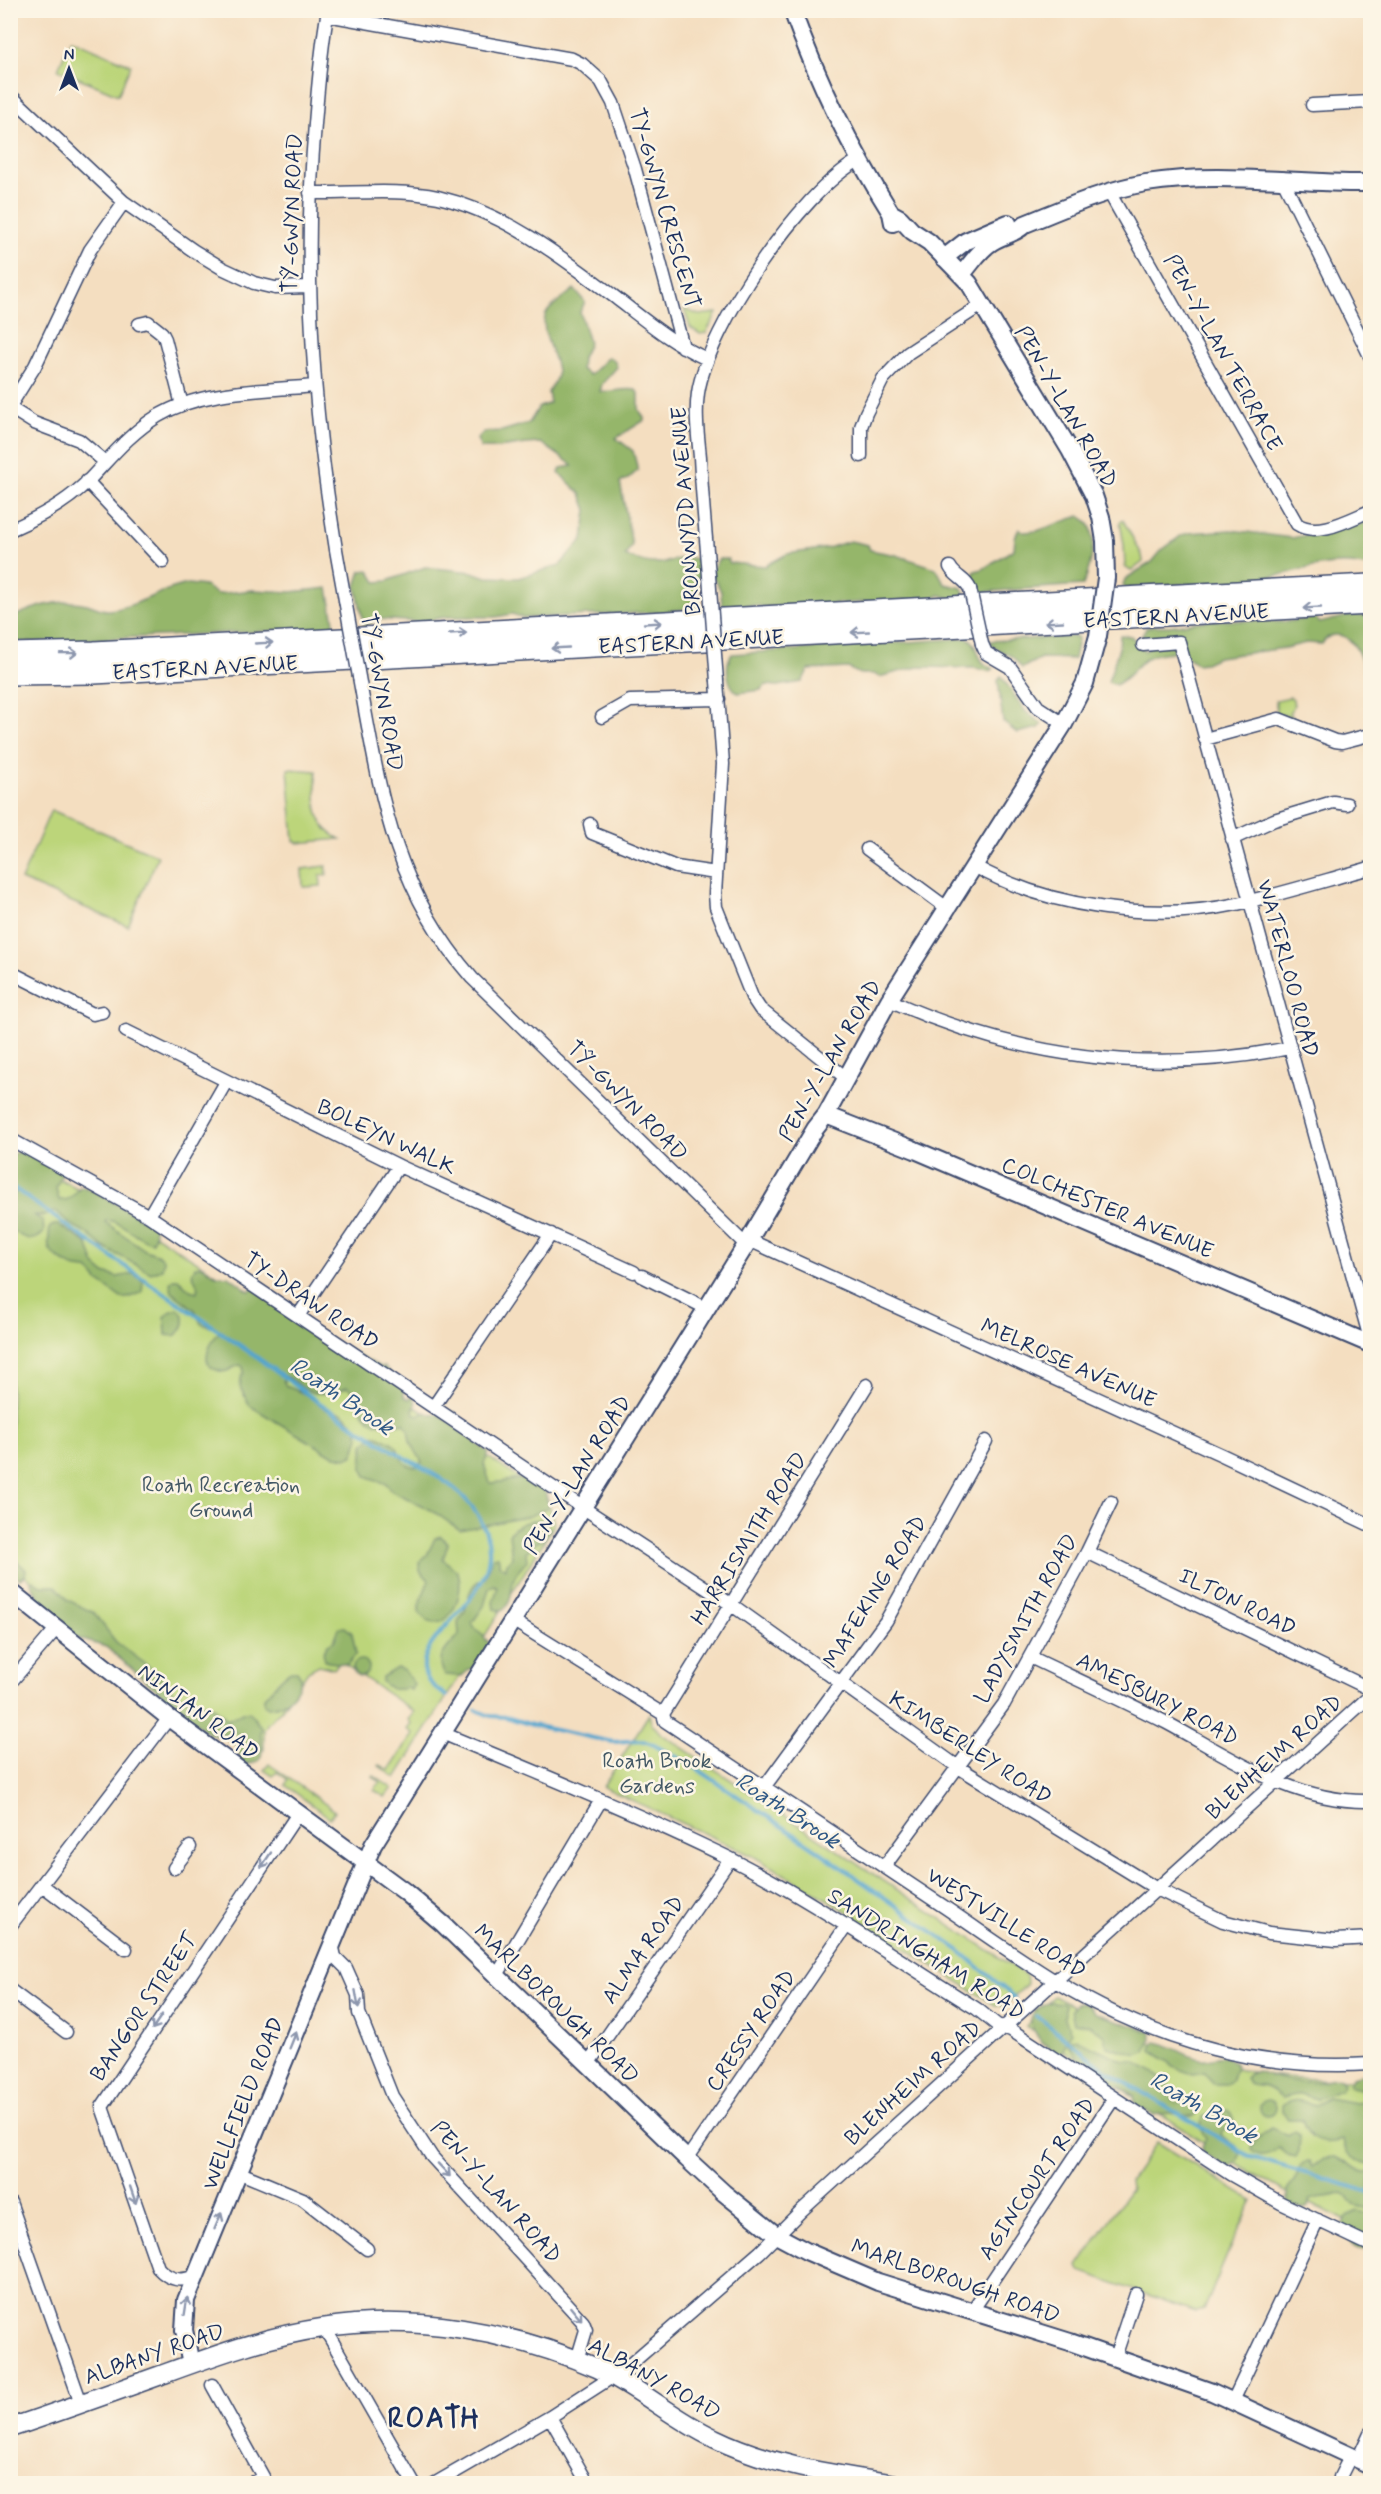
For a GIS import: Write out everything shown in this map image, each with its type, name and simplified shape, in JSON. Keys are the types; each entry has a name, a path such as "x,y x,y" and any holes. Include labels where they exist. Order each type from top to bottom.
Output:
{"highway":[{"name":"EASTERN AVENUE","path":"10,654 94,652 1371,585"},
{"name":"EASTERN AVENUE","path":"10,675 152,670 1371,604"}],"main road":[{"name":"ALBANY ROAD","path":"10,2428 190,2364 269,2339 324,2327 398,2323 446,2326 485,2334 577,2360 614,2377 715,2439 764,2458 804,2469 895,2484"}],"street":[{"path":"792,10 825,94 858,160"},
{"name":"TŶ-GWYN ROAD","path":"328,13 317,103 310,193 309,287 314,386 324,478 345,600 377,777 396,850 419,901 453,955 472,978 748,1243"},
{"name":"TY-GWYN CRESCENT","path":"328,13 572,59 592,71 608,91 624,134 683,347"},
{"path":"10,95 124,202 194,251 240,277 275,288 309,287"},
{"path":"1312,105 1371,102"},
{"name":"PEN-Y-LAN ROAD","path":"364,1863 476,1678 748,1243 815,1129 826,1115 889,1000 1064,724 1085,683 1098,636 1106,578 1105,541 1094,496 1070,450 983,304 962,274 900,218 891,213 858,160"},
{"name":"BRONWYDD AVENUE","path":"846,1078 767,1017 756,1004 719,918 714,894 723,764 697,409 700,380 707,360 730,314 762,262 785,231 834,177 858,160"},
{"path":"962,274 984,248 1020,230 1025,224 1110,192 1146,183 1180,179 1282,178 1371,183"},
{"path":"1282,178 1371,356"},
{"name":"PEN-Y-LAN TERRACE","path":"1110,192 1297,524 1306,529 1325,528 1371,511"},
{"path":"310,193 421,195 475,208 550,250 657,331 707,360"},
{"path":"105,462 79,440 34,423 10,407 35,366 90,250 124,202"},
{"path":"944,258 954,249 982,234 1014,221 1025,224"},
{"path":"861,456 861,427 884,379 908,353 983,304"},
{"path":"139,324 148,322 162,333 182,405"},
{"path":"10,530 55,507 87,482 126,440 146,424 182,405 222,396 314,386"},
{"path":"87,482 163,562"},
{"path":"950,567 954,576 966,582 970,589 986,653 1010,667 1038,707 1064,724"},
{"name":"WATERLOO ROAD","path":"1143,645 1179,642 1371,1342"},
{"path":"602,717 630,701 719,699"},
{"path":"1205,739 1273,719 1285,720 1335,741 1342,742 1365,736"},
{"path":"1232,839 1274,820 1333,802 1347,804"},
{"path":"590,824 592,833 660,862 676,867 716,873"},
{"path":"867,849 947,908"},
{"path":"974,866 1025,889 1104,909 1184,909 1249,901 1371,868"},
{"path":"10,972 93,1014 102,1012"},
{"path":"889,1000 996,1039 1072,1056 1187,1061 1289,1048"},
{"name":"BOLEYN WALK","path":"126,1031 399,1166 638,1274 706,1308"},
{"path":"149,1216 226,1082"},
{"name":"COLCHESTER AVENUE","path":"826,1115 926,1154 1371,1342"},
{"name":"TY-DRAW ROAD","path":"10,1139 149,1216 582,1507"},
{"path":"298,1316 399,1166"},
{"path":"434,1406 551,1234"},
{"name":"MELROSE AVENUE","path":"748,1243 1222,1455 1371,1526"},
{"name":"HARRISMITH ROAD","path":"663,1714 867,1384"},
{"name":"MAFEKING ROAD","path":"765,1786 886,1621 986,1441"},
{"name":"LADYSMITH ROAD","path":"884,1868 1004,1704 1087,1552 1111,1502"},
{"name":"KIMBERLEY ROAD","path":"582,1507 732,1605 958,1767 1157,1889 1213,1917 1269,1933 1326,1939 1371,1938"},
{"name":"ILTON ROAD","path":"1087,1552 1371,1689"},
{"name":"NINIAN ROAD","path":"10,1591 169,1718 299,1812 364,1863"},
{"name":"WESTVILLE ROAD","path":"512,1620 663,1714 665,1721 1056,1981 1120,2015 1188,2043 1265,2061 1305,2065 1371,2064"},
{"path":"10,1683 56,1629"},
{"name":"AMESBURY ROAD","path":"1030,1657 1165,1722 1275,1782 1313,1795 1337,1800 1371,1801"},
{"name":"BLENHEIM ROAD","path":"434,2484 614,2377 776,2235 1371,1696"},
{"path":"10,1926 169,1718"},
{"name":"SANDRINGHAM ROAD","path":"442,1733 601,1800 730,1859 847,1925 977,2009 997,2025 1004,2027 1254,2188 1371,2245"},
{"path":"496,1977 601,1800"},
{"name":"BANGOR STREET","path":"196,2275 188,2280 180,2280 168,2277 158,2268 102,2106 299,1812"},
{"path":"174,1868 190,1847"},
{"name":"ALMA ROAD","path":"588,2064 730,1859"},
{"name":"WELLFIELD ROAD","path":"190,2364 184,2330 186,2300 324,1963 333,1948 364,1863"},
{"name":"MARLBOROUGH ROAD","path":"364,1863 404,1891 443,1924 687,2159 724,2193 776,2235 806,2251 878,2282 1115,2357 1233,2401 1360,2459"},
{"path":"42,1885 126,1949"},
{"name":"CRESSY ROAD","path":"687,2159 847,1925"},
{"name":"PEN-Y-LAN ROAD","path":"333,1948 335,1957 346,1968 358,1995 359,2013 392,2096 432,2157 583,2322 586,2330 577,2360"},
{"path":"10,1990 66,2032"},
{"name":"AGINCOURT ROAD","path":"972,2311 1114,2098"},
{"path":"238,2172 303,2199 367,2249"},
{"path":"10,2202 81,2403"},
{"path":"1233,2401 1318,2220"},
{"path":"1115,2357 1136,2294"},
{"path":"324,2327 414,2484"},
{"path":"212,2385 265,2481 249,2484"},
{"path":"550,2416 588,2484"},
{"path":"1340,2484 1340,2477 1360,2459 1371,2433"}],"green space":[{"path":"71,39 131,65 118,95 58,69"},
{"path":"574,289 585,302 580,312 589,343 582,358 581,369 590,375 608,357 614,360 617,367 602,384 600,392 636,390 639,395 639,409 645,420 616,438 633,451 638,470 628,479 620,482 632,545 625,556 656,563 684,558 698,560 701,577 696,578 698,603 694,608 661,612 524,618 512,614 496,617 446,617 420,622 378,619 364,626 356,586 361,571 369,570 376,582 387,581 425,567 472,572 487,577 518,578 560,565 583,539 587,510 581,494 559,473 561,468 573,466 571,464 541,443 481,448 477,439 484,432 502,431 529,423 539,407 550,403 548,392 556,379 557,369 546,335 545,318 551,308"},
{"path":"684,309 699,315 717,313 706,333 700,334 690,327"},
{"path":"1079,516 1091,528 1093,537 1089,569 1083,585 982,592 971,580 975,571 983,569 1014,549 1019,528 1024,532 1037,531"},
{"path":"1123,520 1142,555 1143,562 1131,571 1125,567 1120,522"},
{"path":"1370,522 1370,568 1336,564 1271,576 1204,584 1159,585 1126,589 1123,585 1125,579 1152,562 1162,550 1182,535 1189,533 1231,530 1292,538"},
{"path":"850,541 868,545 870,550 896,555 936,568 945,584 962,588 964,593 956,600 940,595 930,599 724,607 721,592 712,574 719,559 728,559 730,563 765,566 787,554 828,548"},
{"path":"188,584 205,586 217,594 253,590 291,592 328,588 335,628 11,643 11,618 38,607 77,602 109,610 130,605"},
{"path":"1352,615 1370,617 1370,692 1356,648 1351,641 1334,635 1327,637 1322,644 1306,643 1218,657 1197,664 1175,647 1173,652 1161,653 1146,659 1116,685 1108,682 1119,648 1120,635 1131,636 1145,651 1149,648 1142,635 1146,628 1152,626 1212,620 1284,622 1315,618 1320,623"},
{"path":"1076,636 1078,639 1074,659 1041,658 1022,668 1013,657 992,646 990,641"},
{"path":"968,638 975,645 983,662 993,669 989,671 974,668 918,667 879,677 874,674 860,674 848,668 808,670 802,682 778,686 766,685 761,690 738,693 731,686 727,669 732,654"},
{"path":"1001,676 1025,711 1042,724 1039,728 1017,733 1003,722 998,680"},
{"path":"1290,697 1293,699 1294,706 1289,713 1292,717 1276,713 1276,700"},
{"path":"288,769 316,771 316,801 319,819 330,833 340,839 298,843 294,841"},
{"path":"51,810 158,856 128,926 21,880"},
{"path":"326,866 327,875 320,875 321,886 303,887 302,869"},
{"path":"21,1151 36,1158 40,1164 48,1163 63,1172 56,1188 59,1200 69,1198 81,1186 94,1191 154,1226 155,1234 152,1242 113,1221 105,1222 145,1250 159,1255 164,1260 162,1269 151,1273 103,1247 85,1232 70,1224 56,1211 45,1216 34,1215 43,1221 44,1232 36,1238 24,1237 11,1230 11,1196 15,1193 11,1189 10,1155"},
{"name":"Roath Recreation Ground","path":"11,1153 105,1203 318,1339 547,1498 554,1521 553,1527 396,1778 379,1766 389,1770 411,1737 413,1733 407,1729 411,1723 408,1720 414,1712 340,1661 334,1669 319,1665 308,1671 282,1709 268,1723 264,1730 264,1749 252,1759 11,1564"},
{"path":"59,1225 87,1243 95,1265 104,1273 117,1277 133,1274 143,1281 142,1292 128,1298 121,1298 98,1281 88,1269 73,1267 52,1253 48,1243 50,1227"},
{"path":"200,1265 216,1275 229,1276 249,1291 255,1286 311,1332 319,1343 326,1338 380,1367 385,1367 404,1390 404,1396 409,1399 413,1396 416,1404 413,1410 415,1414 420,1415 425,1412 432,1415 439,1414 489,1453 484,1464 490,1483 519,1479 535,1481 541,1485 546,1494 548,1507 530,1516 460,1530 431,1510 392,1491 387,1484 366,1476 362,1468 364,1444 374,1435 393,1443 406,1464 416,1467 422,1462 410,1441 408,1429 404,1423 385,1425 371,1420 360,1408 353,1391 347,1387 332,1392 317,1393 307,1390 285,1376 283,1380 286,1386 307,1395 327,1410 342,1413 357,1427 359,1437 353,1456 345,1458 332,1455 250,1406 240,1387 243,1367 240,1365 222,1371 211,1367 208,1362 208,1351 221,1330 201,1324 195,1310 172,1292 170,1283 173,1279 178,1279 190,1290 197,1292 198,1286 192,1274 195,1267"},
{"path":"178,1309 183,1316 183,1327 174,1336 166,1335 165,1317"},
{"path":"539,1519 546,1521 550,1529 546,1538 534,1544 526,1552 527,1560 515,1576 508,1604 500,1611 494,1609 493,1602 498,1587 494,1585 489,1588 484,1606 472,1623 491,1647 481,1661 462,1676 445,1675 441,1663 442,1657 459,1635 458,1622 473,1587 485,1578 493,1557 498,1556 500,1565 506,1568 512,1557 509,1534 522,1524"},
{"path":"441,1536 448,1544 443,1559 458,1572 460,1584 459,1595 450,1615 443,1621 435,1623 427,1620 419,1612 419,1605 429,1580 420,1571 419,1562 427,1555 435,1538"},
{"path":"11,1555 26,1570 25,1576 20,1579 11,1574"},
{"path":"34,1580 40,1586 56,1586 68,1600 94,1613 116,1642 156,1672 174,1693 215,1708 228,1720 242,1712 249,1712 262,1728 260,1760 246,1764 242,1762 239,1754 241,1736 232,1730 218,1736 209,1734 106,1647 77,1638 59,1619 42,1606 31,1582"},
{"path":"345,1627 352,1633 356,1654 348,1664 328,1662 323,1652 328,1644 334,1641 339,1628"},
{"path":"361,1660 369,1668 361,1676 353,1668"},
{"path":"397,1668 405,1671 414,1684 411,1690 393,1689 382,1682 382,1677"},
{"path":"291,1671 297,1671 301,1677 294,1694 280,1705 268,1707 264,1704 264,1697"},
{"name":"Roath Brook Gardens","path":"649,1714 651,1722 660,1733 1026,1975 1027,1984 1004,2006 995,2005 835,1904 753,1856 603,1787"},
{"path":"269,1764 335,1811 330,1818 285,1785 288,1780 277,1772 273,1776 264,1770"},
{"path":"374,1776 392,1788 385,1797 374,1790 380,1782"},
{"path":"1054,1996 1131,2034 1206,2062 1284,2077 1326,2080 1370,2079 1370,2231 1289,2194 1243,2168 1026,2026"},
{"path":"1051,2002 1065,2005 1065,2019 1071,2032 1062,2052 1057,2054 1036,2035 1031,2020 1040,2007"},
{"path":"1076,2003 1087,2004 1096,2013 1151,2032 1146,2052 1137,2055 1107,2046 1105,2036 1101,2032 1092,2026 1074,2023 1071,2010"},
{"path":"1076,2039 1124,2061 1135,2062 1153,2072 1173,2089 1173,2100 1182,2103 1190,2098 1197,2102 1199,2106 1194,2116 1169,2113 1153,2115 1135,2105 1134,2095 1119,2086 1110,2085 1106,2078 1095,2071 1087,2074 1078,2068 1079,2060 1068,2044 1071,2040"},
{"path":"1155,2042 1195,2058 1207,2059 1223,2056 1236,2066 1232,2080 1226,2084 1213,2084 1205,2072 1193,2074 1172,2067 1169,2062 1152,2051"},
{"path":"1257,2071 1299,2082 1317,2082 1337,2078 1341,2079 1344,2085 1341,2090 1316,2099 1300,2094 1283,2098 1263,2086 1248,2084 1245,2078"},
{"path":"1360,2075 1370,2077 1370,2092 1349,2085 1352,2077"},
{"path":"1327,2098 1356,2103 1370,2099 1370,2164 1348,2154 1343,2140 1322,2142 1316,2140 1308,2133 1302,2119 1288,2119 1282,2112 1282,2106 1291,2101 1316,2105"},
{"path":"1265,2100 1271,2100 1276,2108 1274,2114 1265,2116 1260,2111 1260,2105"},
{"path":"1227,2110 1231,2113 1234,2123 1229,2129 1223,2129 1221,2134 1241,2153 1237,2162 1229,2168 1204,2154 1202,2146 1206,2139 1201,2128 1203,2117"},
{"path":"1272,2128 1287,2136 1295,2132 1300,2135 1299,2151 1296,2157 1287,2155 1279,2147 1265,2155 1254,2153 1251,2150 1256,2140"},
{"path":"1157,2142 1253,2201 1232,2243 1204,2310 1196,2312 1080,2271 1078,2266 1131,2189 1130,2181"},
{"path":"1335,2157 1361,2171 1370,2173 1370,2209 1353,2205 1342,2193 1311,2200 1309,2207 1304,2209 1288,2204 1288,2189 1303,2163 1309,2162 1312,2167 1324,2158"},
{"path":"1357,2211 1370,2214 1370,2250 1355,2247 1342,2228 1345,2218"}],"waterway":[{"name":"Roath Brook","path":"10,1185 319,1403 440,1478 468,1501 488,1539 488,1563 479,1585 465,1605 434,1640 425,1657 426,1677 446,1696"},
{"name":"Roath Brook","path":"476,1710 490,1716 506,1717 532,1725 613,1742 641,1740 690,1764 816,1849 960,1951 1015,1998"},
{"name":"Roath Brook","path":"1037,2016 1108,2072 1251,2157 1370,2192"}],"district":[{"name":"ROATH","path":"434,2417"}]}
